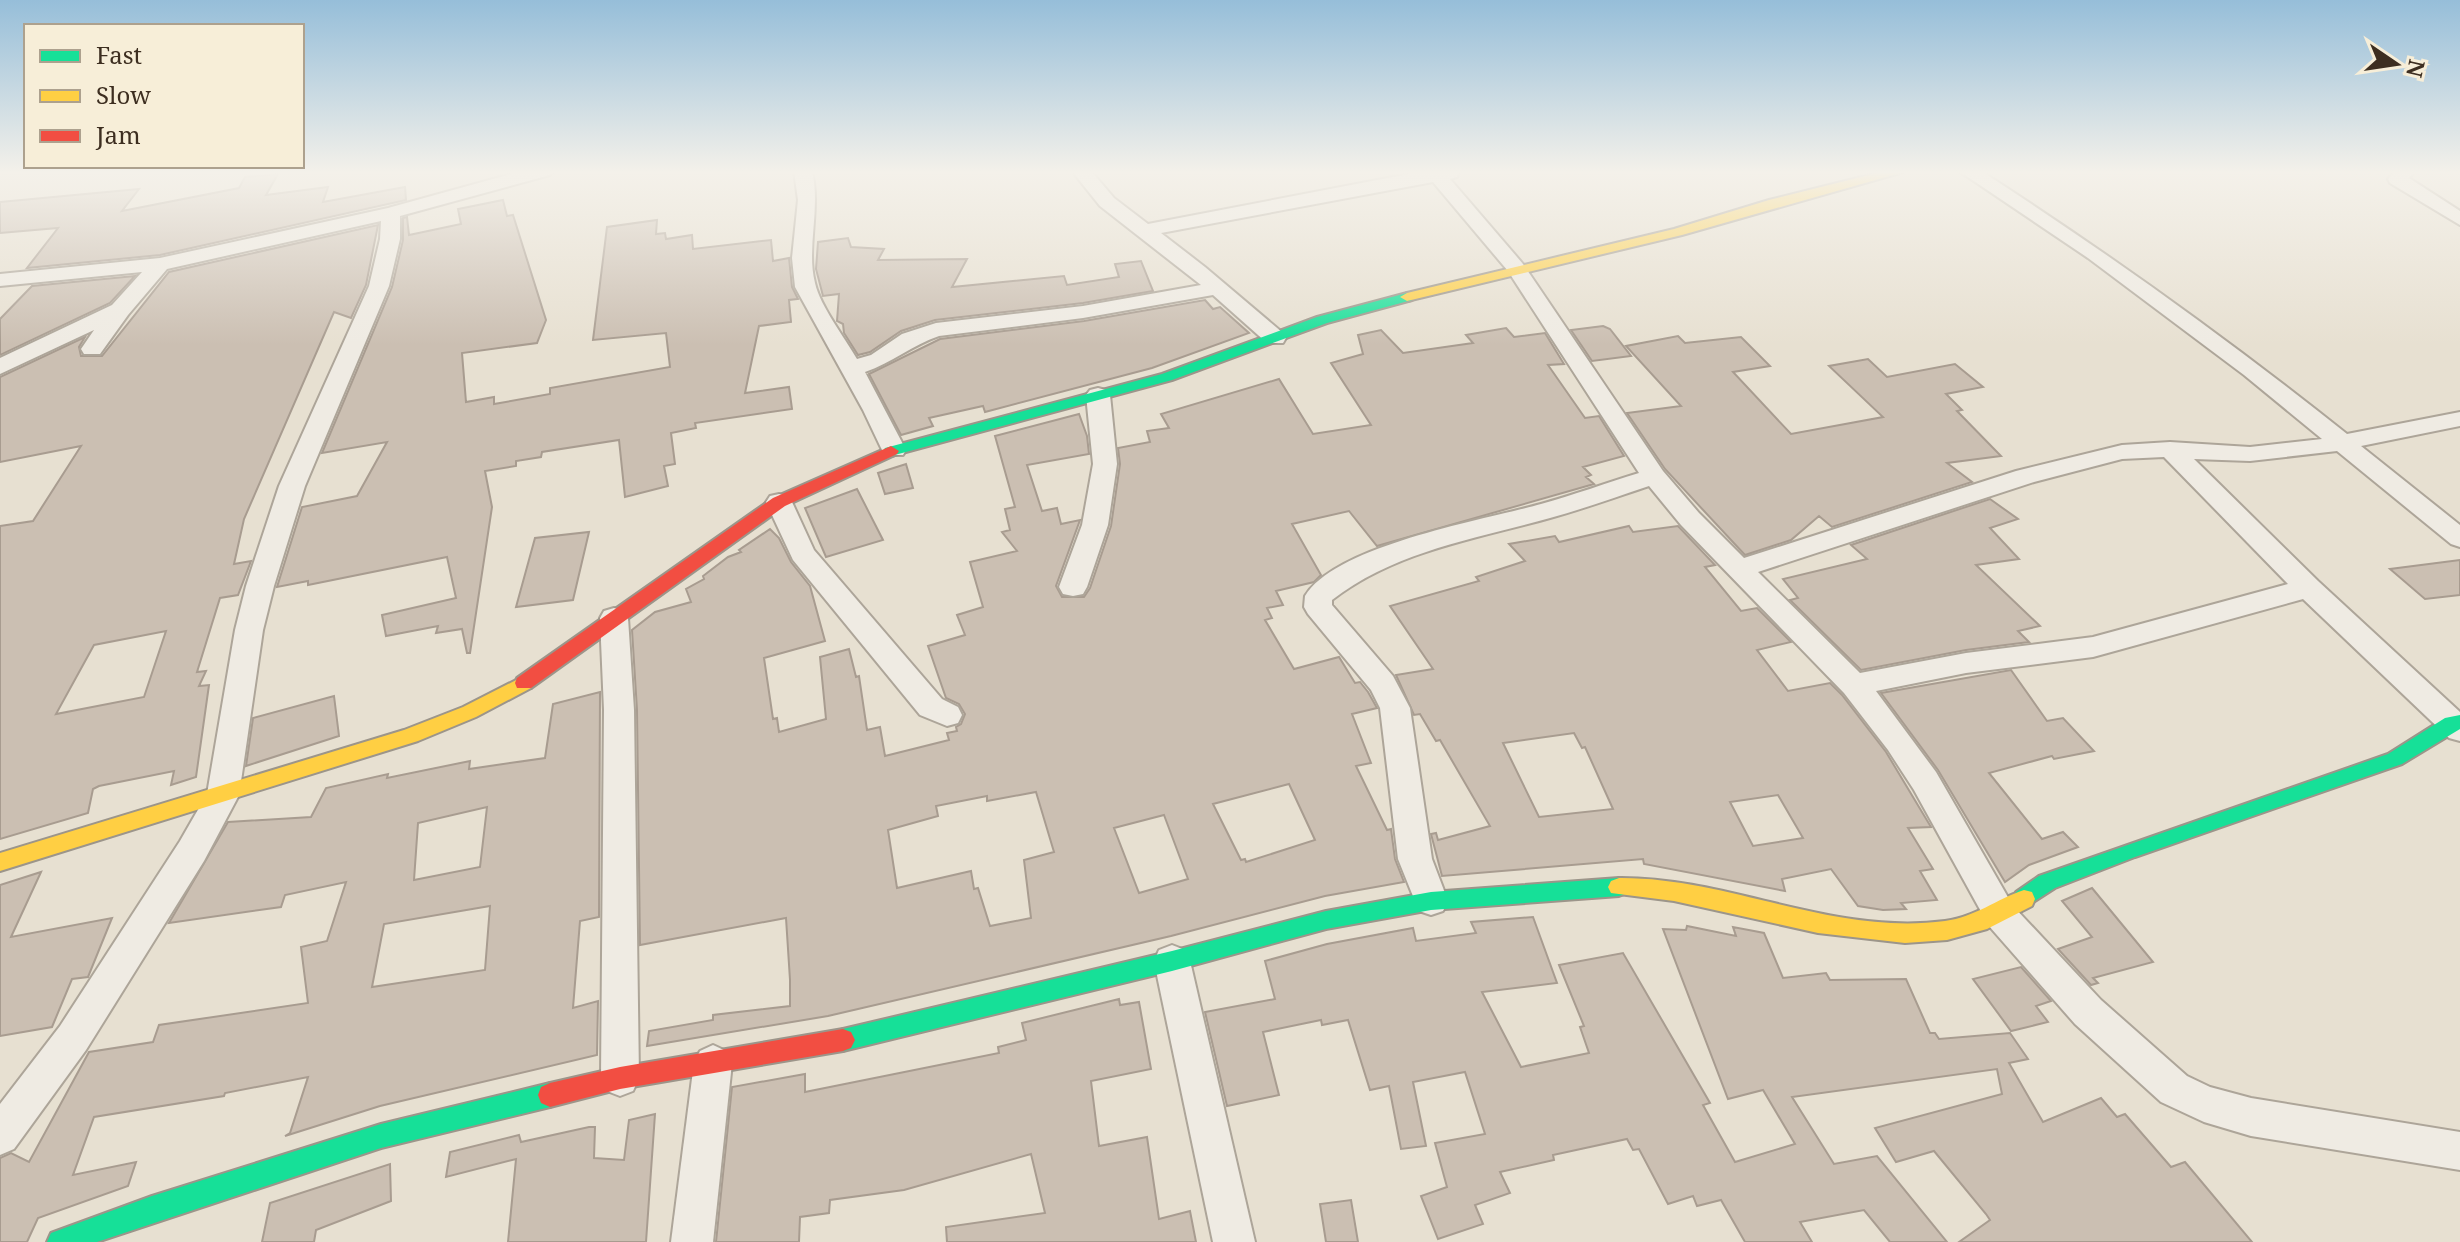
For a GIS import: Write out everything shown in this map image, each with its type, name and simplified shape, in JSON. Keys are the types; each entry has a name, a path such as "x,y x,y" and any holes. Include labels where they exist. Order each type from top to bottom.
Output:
{"street":[{"path":"0,280 76,275 160,264 319,229"},
{"path":"0,1136 73,1038 192,851 223,795 249,630 267,559 292,486 379,286 390,229"},
{"path":"804,229 800,268 805,287 894,450"},
{"path":"1139,229 1198,271 1275,338"},
{"path":"1141,231 1152,229"},
{"path":"1486,229 1516,268 1654,476 1738,569 1854,685 1925,781 2001,916 2088,1012 2174,1089 2204,1104 2251,1117 2460,1151"},
{"path":"0,862 223,795 448,720 505,695 558,661 779,502 894,450 1212,363 1322,320 1516,268 1685,229"},
{"path":"2057,229 2252,370 2460,538"},
{"path":"92,349 120,310 160,264"},
{"path":"850,369 879,360 910,339 936,330 1083,312 1217,288"},
{"path":"0,367 120,310"},
{"path":"1073,587 1095,525 1105,464 1098,395"},
{"path":"1738,569 1793,554 2051,468 2126,451 2170,449 2251,454 2342,444 2460,419"},
{"path":"60,1242 381,1136 620,1078 829,1043 1172,961 1326,920 1431,901 1639,886 1755,907 1834,927 1883,934 1940,931 2001,916 2047,882 2395,759 2457,725 2308,588 2170,449"},
{"path":"1431,901 1415,859 1395,708 1383,684 1318,607 1319,596 1328,587 1397,553 1548,511 1654,476"},
{"path":"779,502 802,554 931,707 947,715"},
{"path":"1854,685 1966,663 2093,647 2308,588"},
{"path":"614,618 619,710 620,1078"},
{"path":"1172,961 1234,1242"},
{"path":"692,1242 713,1063"}],"building":[{"path":"0,229 47,229 0,233"},
{"path":"57,229 276,229 160,255 27,268"},
{"path":"360,229 377,229 366,285 351,318 334,312 244,519 234,564 251,561 238,595 220,598 197,672 206,671 199,686 209,685 196,777 171,785 174,771 99,786 93,789 88,813 0,839 0,526 33,521 81,446 0,462 0,377 85,337 79,347 81,356 102,356 169,272","holes":["166,631 144,697 56,714 94,645"]},
{"path":"403,229 408,229 409,235 438,229 517,229 546,320 537,343 462,353 466,402 494,397 494,404 550,394 550,388 670,367 666,333 593,340 607,229 656,229 656,234 665,233 666,239 692,235 693,249 771,240 773,261 789,258 792,287 798,299 789,300 791,322 759,326 745,393 789,387 792,409 695,423 696,428 671,433 675,464 664,466 668,486 625,497 619,440 542,452 541,457 516,461 516,466 485,471 492,507 470,653 467,653 462,629 436,633 438,626 386,636 382,615 456,598 447,557 308,585 308,581 277,587 302,507 357,496 387,442 322,453 392,287"},
{"path":"848,238 851,247 884,249 878,260 967,259 952,287 1064,276 1067,285 1119,277 1115,264 1141,261 1153,291 1083,303 935,320 901,331 870,352 858,355 844,333 843,324 837,321 839,294 823,296 816,269 818,242"},
{"path":"135,276 110,303 0,355 0,319 32,286"},
{"path":"1205,300 1213,309 1220,307 1249,333 1152,368 985,412 983,406 929,418 933,426 901,435 869,374 940,339 1084,321"},
{"path":"1603,326 1610,329 1631,356 1592,361 1571,330"},
{"path":"1506,328 1514,337 1545,333 1564,364 1548,365 1585,418 1599,416 1624,456 1583,467 1591,475 1586,477 1594,484 1377,546 1349,511 1292,524 1321,575 1314,582 1276,591 1283,605 1267,608 1272,618 1265,620 1294,669 1339,657 1355,683 1360,682 1377,708 1352,714 1371,763 1356,766 1387,830 1391,829 1395,859 1404,882 1325,896 1171,936 828,1016 647,1046 649,1031 713,1020 713,1015 790,1006 790,980 786,918 640,945 637,710 632,630 655,612 691,602 686,589 770,529 810,586 825,641 764,658 773,719 777,718 779,732 826,719 820,657 849,649 856,677 859,676 867,730 880,727 885,756 949,740 947,733 957,731 956,727 961,724 965,714 959,704 946,698 928,646 965,635 957,615 983,607 970,562 1017,551 1002,532 1010,530 1005,509 1015,507 995,436 1079,414 1087,436 1089,454 1027,465 1042,511 1057,508 1061,524 1080,520 1056,586 1062,597 1084,597 1090,588 1111,526 1120,464 1118,448 1150,442 1147,431 1169,428 1161,414 1279,379 1313,434 1371,425 1331,363 1363,354 1358,335 1381,330 1403,353 1473,343 1466,335","holes":["1289,784 1315,840 1246,862 1245,859 1241,860 1213,804","1036,792 1054,852 1024,860 1031,918 990,926 978,888 974,889 971,871 897,888 888,830 938,816 936,806 987,796 987,801","1164,815 1188,879 1139,893 1114,828"]},
{"path":"1678,336 1685,343 1741,337 1770,366 1733,372 1791,434 1883,417 1829,366 1868,359 1887,377 1955,364 1983,387 1946,394 1962,410 1957,411 2001,456 1947,463 1972,482 1832,527 1819,516 1791,540 1745,555 1665,469 1627,413 1681,406 1626,346"},
{"path":"906,464 913,488 885,494 878,473"},
{"path":"857,489 883,540 826,557 805,508"},
{"path":"1990,499 2018,519 1990,528 2019,559 1976,565 2040,626 2018,631 2029,642 1966,650 1861,670 1790,600 1798,598 1783,579 1867,559 1851,545"},
{"path":"1629,526 1633,532 1678,526 1715,565 1705,567 1741,611 1757,608 1791,642 1757,650 1788,691 1830,683 1886,752 1931,827 1908,828 1933,869 1920,871 1937,900 1901,903 1906,909 1883,910 1858,906 1831,869 1782,879 1785,891 1644,864 1643,859 1442,876 1431,834 1436,833 1438,840 1490,826 1440,740 1436,741 1420,714 1414,715 1396,675 1433,669 1390,606 1479,581 1476,577 1525,561 1509,544 1555,536 1559,542","holes":["1574,733 1582,748 1585,747 1613,809 1539,817 1503,743","1778,795 1803,838 1753,846 1730,802"]},
{"path":"589,532 573,600 516,607 535,538"},
{"path":"2460,560 2460,595 2425,599 2390,569"},
{"path":"2011,670 2047,721 2063,718 2094,751 2054,759 2052,756 1989,773 2042,839 2063,832 2078,847 2029,865 2005,882 1938,770 1881,693"},
{"path":"600,692 599,917 580,921 573,1008 598,1001 597,1055 380,1106 285,1136 290,1133 308,1077 225,1093 224,1096 94,1117 73,1175 136,1162 128,1186 38,1218 27,1242 0,1242 0,1158 11,1153 29,1162 89,1052 153,1042 159,1025 308,1003 301,947 327,941 346,882 285,895 281,907 169,923 228,822 311,817 326,788 388,774 387,778 470,761 469,769 545,758 553,704","holes":["487,807 480,867 414,880 418,823","490,906 485,970 372,987 384,924"]},
{"path":"334,696 339,736 246,766 253,718"},
{"path":"41,872 11,937 112,918 88,977 72,979 52,1027 0,1036 0,885"},
{"path":"2092,888 2153,962 2093,978 2098,983 2091,985 2058,949 2092,937 2062,901"},
{"path":"1533,917 1557,983 1482,992 1521,1067 1589,1053 1580,1027 1584,1026 1559,965 1623,953 1710,1103 1703,1105 1735,1162 1795,1144 1763,1090 1728,1099 1663,929 1686,930 1687,926 1736,936 1733,927 1764,933 1783,978 1826,973 1830,980 1906,979 1930,1033 1935,1033 1939,1039 2010,1033 2028,1059 2009,1063 2043,1122 2101,1098 2117,1117 2125,1114 2171,1167 2185,1162 2252,1242 1959,1242 1990,1220 1986,1214 1934,1151 1896,1162 1875,1128 2002,1094 1997,1069 1792,1097 1834,1164 1877,1156 1947,1242 1890,1242 1864,1210 1800,1222 1812,1242 1745,1242 1721,1200 1697,1206 1693,1196 1668,1204 1639,1149 1633,1150 1627,1139 1553,1155 1554,1160 1500,1172 1510,1193 1475,1205 1483,1224 1438,1239 1421,1196 1447,1187 1435,1143 1485,1134 1465,1072 1413,1082 1426,1146 1401,1149 1389,1086 1370,1090 1348,1020 1322,1025 1321,1020 1263,1032 1279,1095 1227,1106 1205,1012 1275,999 1265,961 1327,944 1413,928 1416,941 1476,933 1471,922"},
{"path":"2021,967 2051,1001 2036,1006 2048,1022 2011,1031 1973,979"},
{"path":"1119,999 1120,1005 1139,1002 1151,1069 1091,1081 1099,1146 1147,1137 1159,1219 1190,1211 1196,1242 947,1242 946,1227 1045,1213 1031,1154 904,1190 830,1200 829,1213 800,1217 799,1242 716,1242 732,1087 805,1074 805,1092 999,1053 998,1047 1026,1040 1022,1023"},
{"path":"655,1114 646,1242 508,1242 516,1159 446,1177 450,1152 519,1135 521,1142 589,1127 595,1127 594,1158 624,1160 629,1120"},
{"path":"390,1164 391,1201 316,1230 314,1242 262,1242 270,1203"},
{"path":"1351,1200 1358,1242 1326,1242 1320,1204"}],"traffic: fast":[{"path":"891,451 1167,377 1322,320 1407,297"},
{"path":"2024,899 2047,882 2128,851 2395,759 2452,723 2460,722"},
{"path":"843,1040 1172,961 1326,920 1431,901 1619,887"},
{"path":"60,1242 152,1209 381,1136 550,1095"}],"traffic: slow":[{"path":"1407,297 1688,229"},
{"path":"0,862 411,736 497,699 524,683"},
{"path":"1619,887 1665,891 1818,923 1905,934 1947,931 1987,920 2024,899"}],"traffic: jam":[{"path":"524,683 779,502 891,451"},
{"path":"550,1095 620,1078 843,1040"}]}
